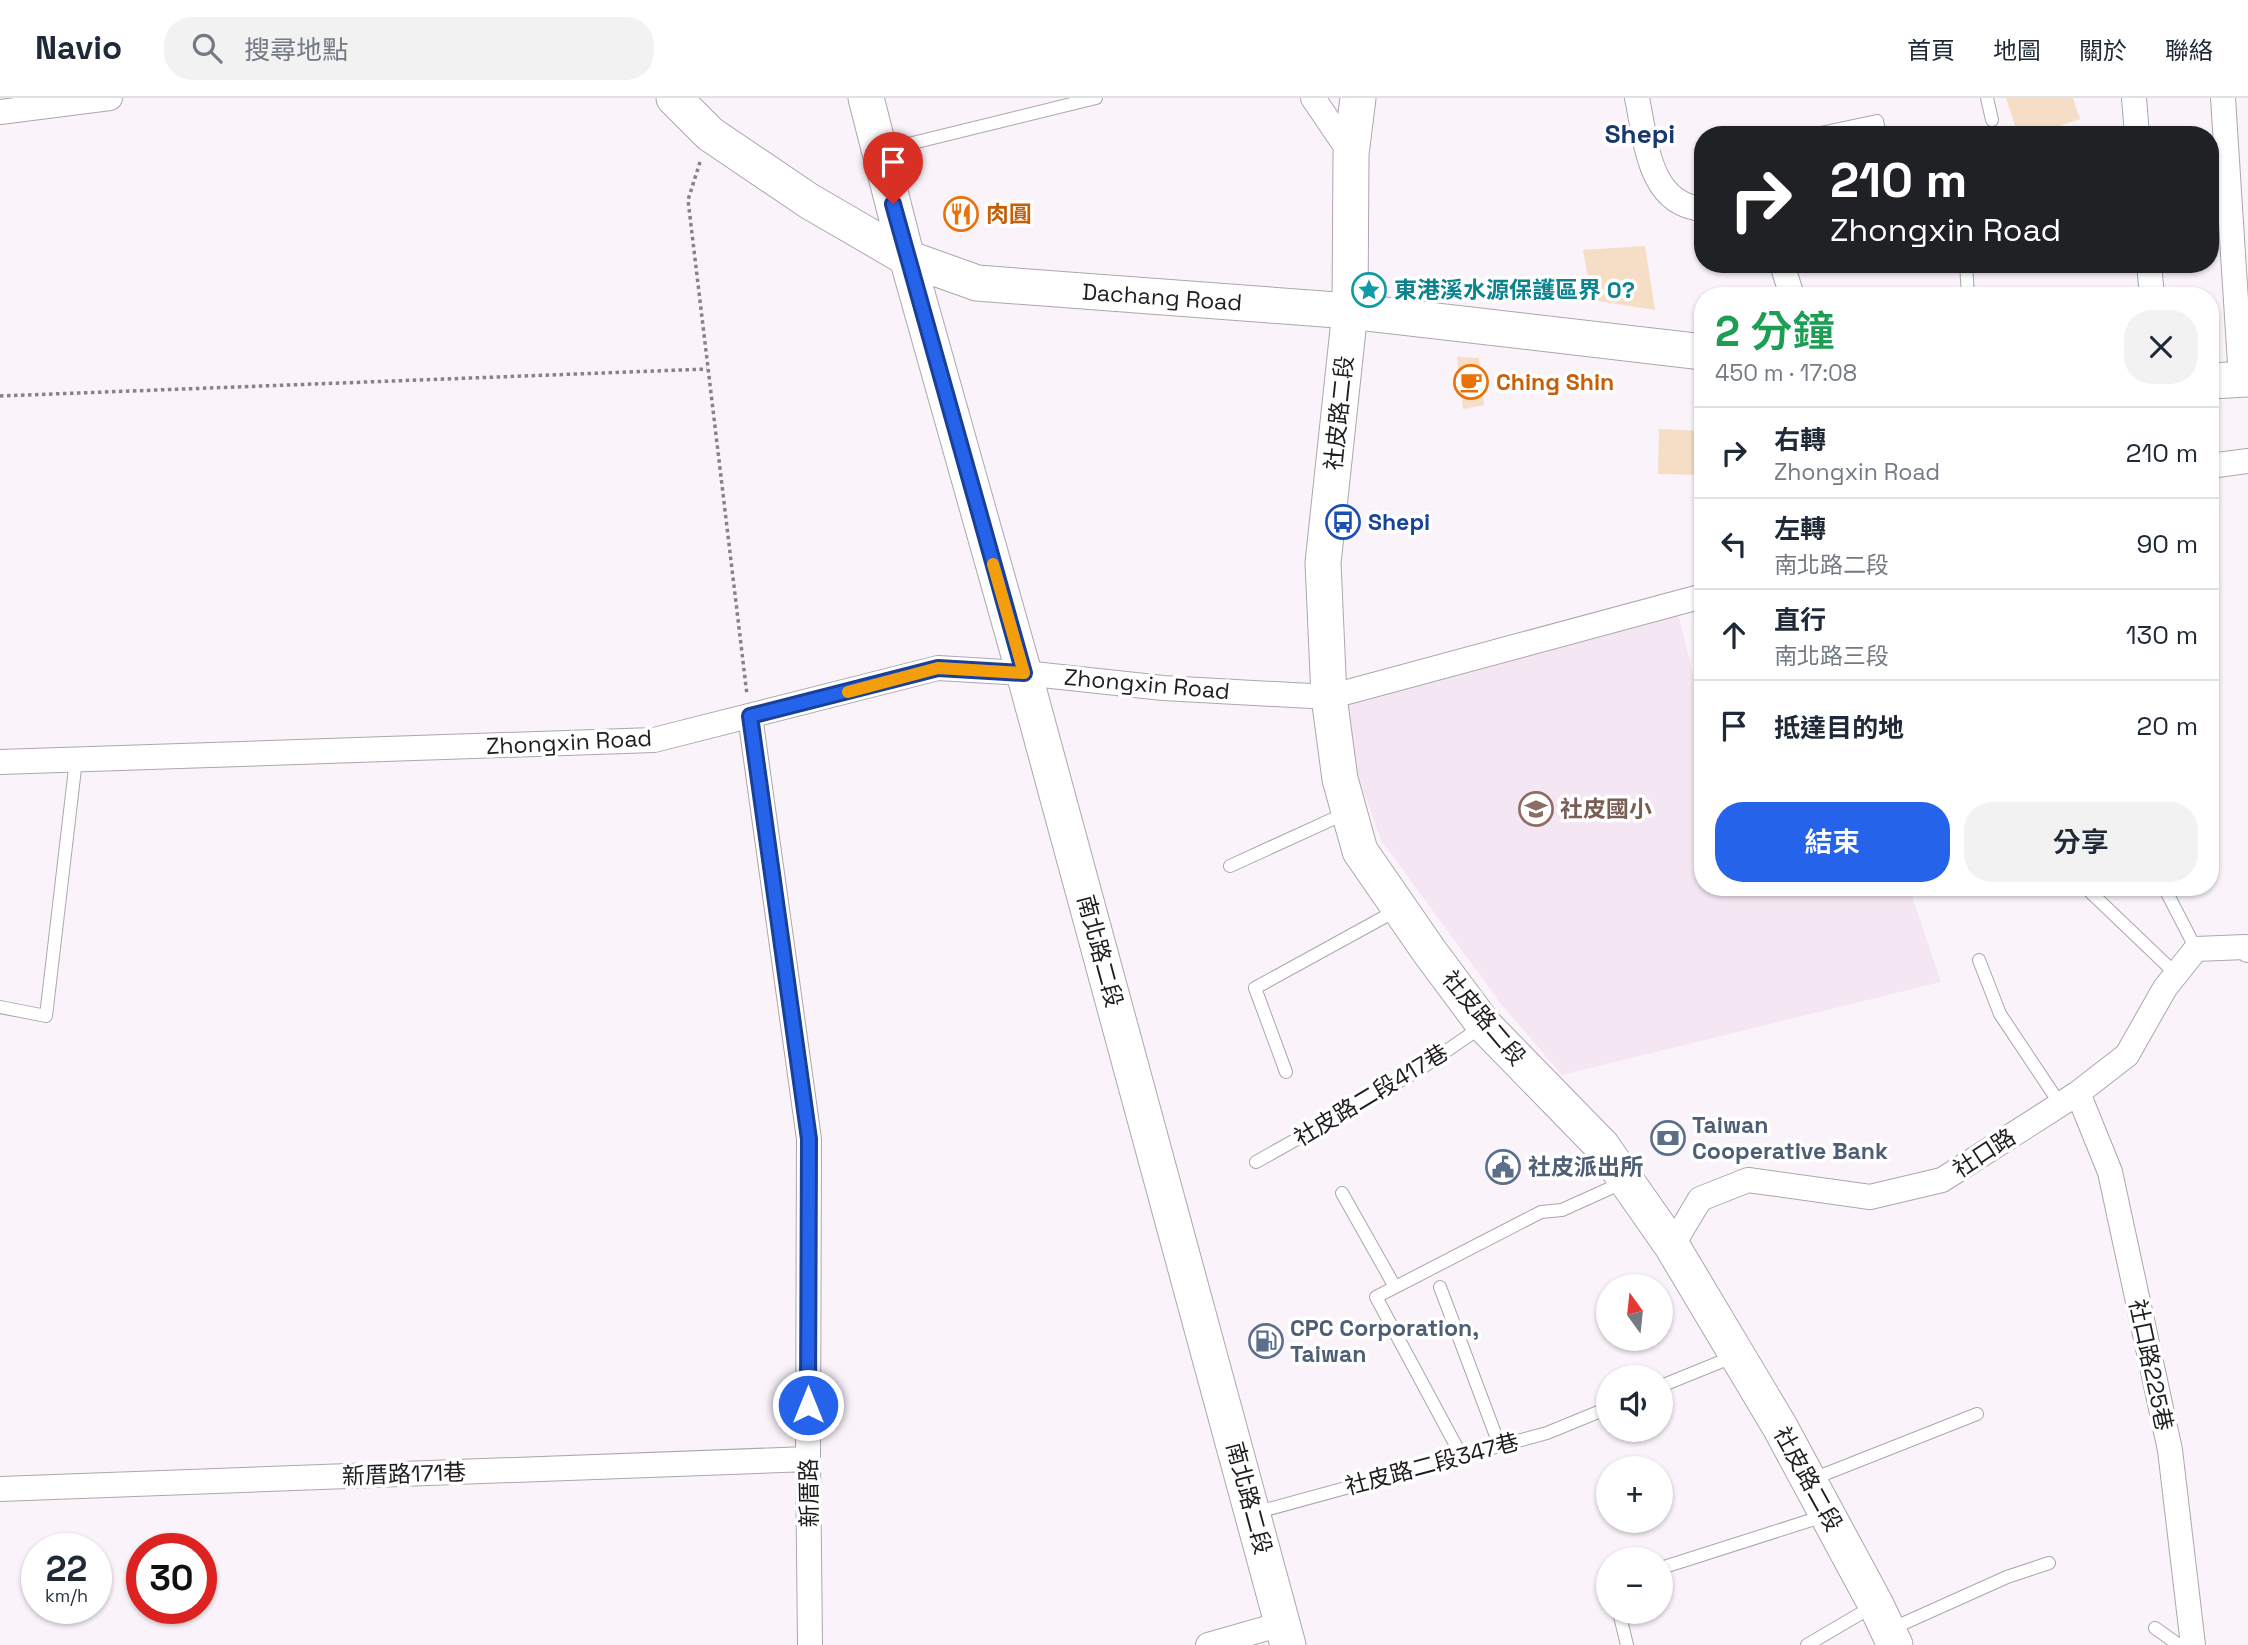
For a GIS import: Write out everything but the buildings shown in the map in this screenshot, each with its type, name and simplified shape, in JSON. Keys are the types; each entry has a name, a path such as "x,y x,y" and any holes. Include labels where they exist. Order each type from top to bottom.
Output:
{"street":[{"path":"0,112 110,98"},
{"name":"Dachang Road","path":"674,98 709,134 809,201 906,258 977,283 1350,311 1694,351"},
{"name":"南北路二段","path":"866,98 906,258 1024,673 1285,1634"},
{"path":"1313,98 1352,154"},
{"name":"社皮路二段","path":"1359,98 1352,154 1350,311 1323,563 1329,697 1340,779 1360,851 1484,1026 1602,1146 1672,1246 1810,1480 1886,1627"},
{"path":"1637,98 1651,168 1666,194 1694,209"},
{"path":"2134,98 2136,126"},
{"path":"2223,98 2233,380"},
{"path":"2219,465 2248,461"},
{"name":"Zhongxin Road","path":"0,762 654,740 938,668 1024,673 1163,688 1329,697 1694,598"},
{"name":"新厝路","path":"750,716 809,1139 810,1645"},
{"path":"2196,950 2245,947 2248,950"},
{"name":"社口路","path":"1672,1246 1700,1199 1748,1180 1803,1190 1870,1197 1942,1180 2069,1098 2127,1055 2165,988 2196,950"},
{"name":"社口路225巷","path":"2069,1098 2110,1172 2170,1450 2193,1645"},
{"name":"新厝路171巷","path":"0,1489 808,1459"},
{"path":"1208,1645 1285,1634"}],"lane":[{"path":"880,151 1096,98"},
{"path":"1987,98 1992,120"},
{"path":"1853,126 1877,121 1878,126"},
{"path":"0,1007 46,1016 76,760"},
{"path":"1230,866 1349,812"},
{"path":"2094,896 2176,974"},
{"path":"2169,896 2196,950"},
{"path":"1286,1072 1255,988 1400,908"},
{"path":"1979,960 2000,1014 2069,1098"},
{"name":"社皮路二段417巷","path":"1256,1162 1416,1072 1484,1026"},
{"path":"1461,1455 1376,1297 1541,1212 1562,1210 1626,1181"},
{"path":"1342,1193 1395,1287"},
{"path":"1440,1286 1499,1444"},
{"path":"1673,1381 1738,1355"},
{"name":"社皮路二段347巷","path":"1254,1513 1547,1433 1596,1413"},
{"path":"1810,1480 1977,1414"},
{"path":"1673,1564 1828,1514"},
{"path":"1807,1645 1886,1627 2007,1577 2049,1563"},
{"path":"1622,1624 1627,1645"},
{"path":"2155,1628 2179,1645"}],"path":[{"path":"709,134 688,200 750,716"},
{"path":"0,396 707,369"}],"shaded area":[{"name":"社皮國小","path":"1674,597 1694,678 1694,896 1912,896 1941,982 1562,1075 1501,1004 1381,840 1327,691"}],"slow traffic":[{"path":"848,692 938,668 1024,673 993,564"}],"place":[{"name":"肉圓","path":"961,214"},
{"name":"東港溪水源保護區界 0?","path":"1369,290"},
{"name":"Ching Shin","path":"1471,382"},
{"name":"Shepi","path":"1343,522"},
{"name":"社皮國小","path":"1536,809"},
{"name":"Taiwan Cooperative Bank","path":"1668,1138"},
{"name":"社皮派出所","path":"1503,1167"},
{"name":"CPC Corporation, Taiwan","path":"1266,1341"}],"district":[{"name":"Shepi","path":"1640,134"}],"route":[{"path":"808,1405 809,1139 750,716 938,668 1024,673 893,204"}]}
